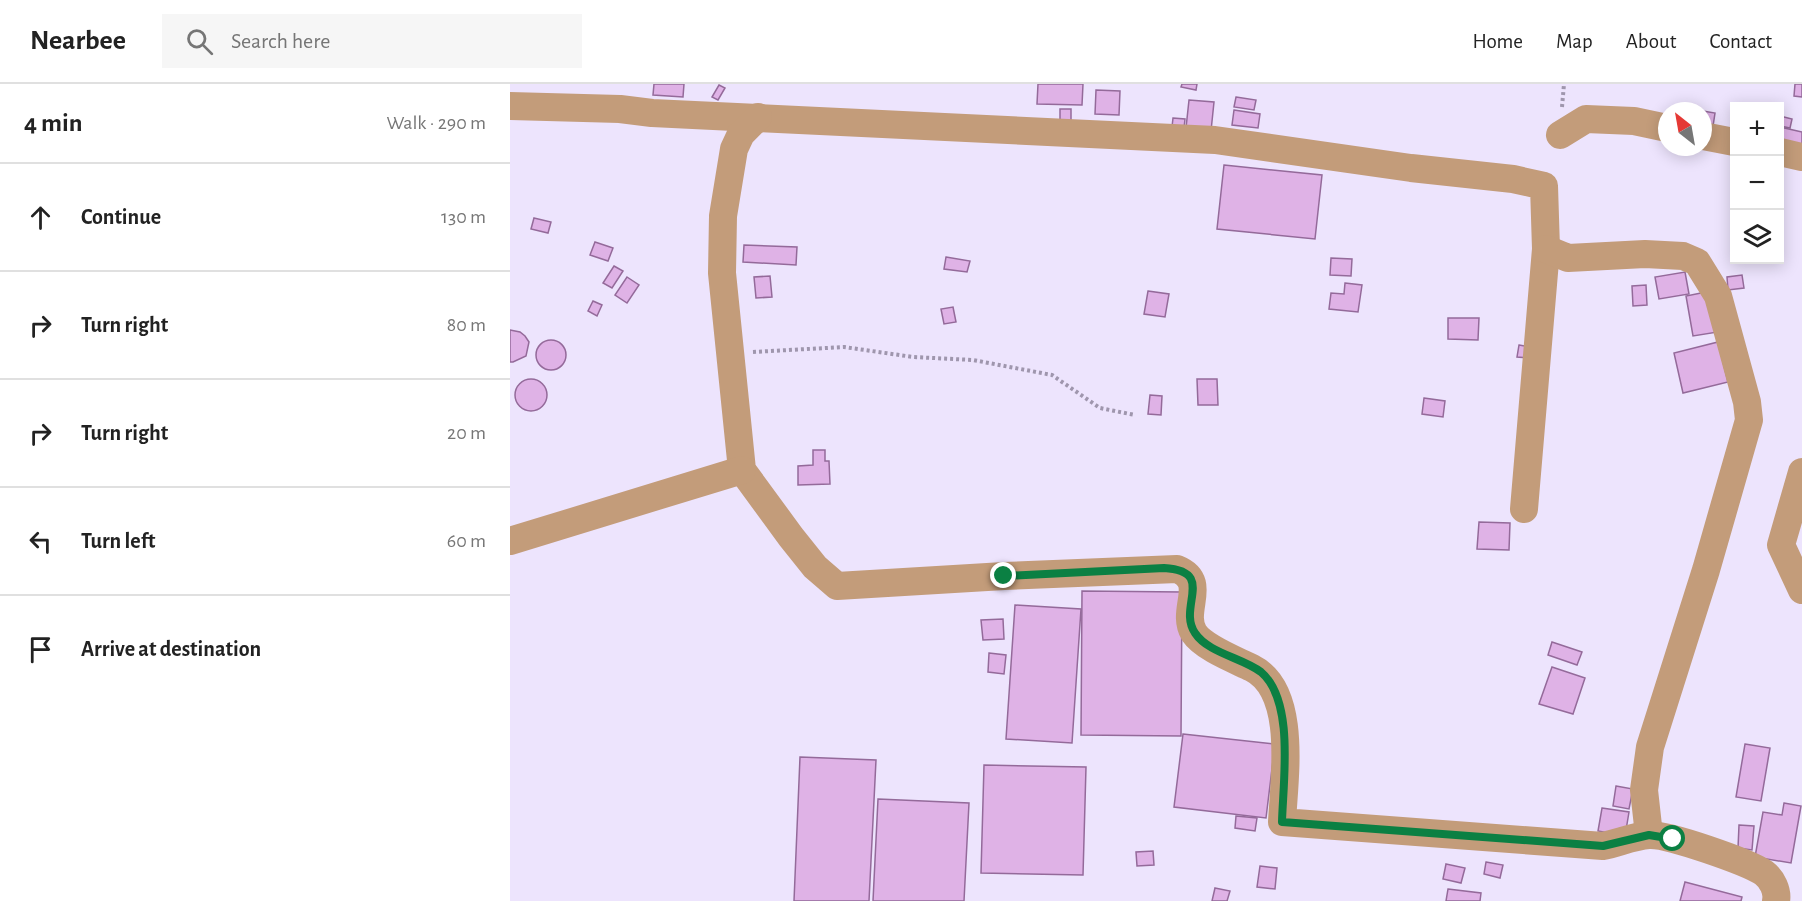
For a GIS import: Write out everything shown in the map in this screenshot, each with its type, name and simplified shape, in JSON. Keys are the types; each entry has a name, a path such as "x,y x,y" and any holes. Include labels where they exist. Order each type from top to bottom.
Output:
{"street":[{"path":"510,106 620,109 652,113 1215,140 1544,186 1546,249 1524,508"},
{"path":"758,117 741,134 734,149 723,216 722,273 742,470 815,567 837,586 1177,569 1187,573 1192,580 1190,616 1192,630 1200,641 1261,672 1273,689 1282,711 1285,744 1282,822 1603,846 1649,835 1673,839 1740,862 1763,873 1773,883 1778,898 1776,901"},
{"path":"1560,135 1586,119 1634,121 1658,126"},
{"path":"1712,138 1730,141"},
{"path":"1784,153 1802,157"},
{"path":"1546,249 1568,258 1645,254 1683,256 1697,262 1718,296 1747,402 1749,420 1706,570 1650,747 1644,790 1649,835"},
{"path":"510,541 742,470"},
{"path":"1802,472 1780,545 1802,590"}],"path":[{"path":"729,353 844,347 913,357 973,360 1052,375 1100,408 1135,414"}],"building":[{"path":"654,84 684,84 683,97 653,95"},
{"path":"1038,84 1083,84 1082,105 1037,104"},
{"path":"1182,84 1197,84 1196,90 1181,87"},
{"path":"1795,84 1802,84 1802,97 1794,96"},
{"path":"719,85 725,88 718,100 712,97"},
{"path":"1096,90 1120,91 1119,115 1095,114"},
{"path":"1236,97 1256,100 1254,110 1234,107"},
{"path":"1189,100 1214,102 1211,131 1186,128"},
{"path":"1060,109 1071,109 1071,122 1060,122"},
{"path":"1234,110 1260,114 1258,128 1232,125"},
{"path":"1712,112 1715,113 1712,126"},
{"path":"1784,117 1792,119 1790,128 1784,127"},
{"path":"1173,118 1185,119 1184,128 1172,127"},
{"path":"1784,128 1802,132 1802,150 1784,147"},
{"path":"1224,165 1322,175 1315,239 1217,229"},
{"path":"534,218 551,222 548,233 531,229"},
{"path":"595,242 613,248 608,261 590,255"},
{"path":"744,245 797,247 796,265 743,262"},
{"path":"946,257 970,261 967,272 944,269"},
{"path":"1331,258 1352,259 1351,276 1330,275"},
{"path":"614,266 623,271 612,288 603,283"},
{"path":"1685,272 1689,294 1659,299 1655,277"},
{"path":"1742,275 1744,288 1728,290 1727,277"},
{"path":"770,276 772,297 756,298 754,277"},
{"path":"627,277 639,285 627,303 615,295"},
{"path":"1345,283 1362,285 1358,312 1329,309 1331,293 1344,294"},
{"path":"1646,285 1647,305 1633,306 1632,286"},
{"path":"1148,291 1169,294 1165,317 1144,314"},
{"path":"1711,291 1718,332 1693,336 1686,296"},
{"path":"593,301 602,305 597,316 588,311"},
{"path":"953,307 956,322 944,324 941,309"},
{"path":"1448,318 1479,318 1478,340 1448,339"},
{"path":"510,330 520,332 529,342 526,356 513,362 510,362"},
{"path":"551,340 562,344 566,355 562,366 551,370 540,366 536,355 540,344"},
{"path":"1718,342 1728,382 1683,393 1674,353"},
{"path":"1519,345 1530,347 1528,358 1517,357"},
{"path":"531,379 542,384 547,395 542,406 531,411 520,406 515,395 520,384"},
{"path":"1197,379 1217,379 1218,405 1198,405"},
{"path":"1150,395 1162,396 1161,415 1148,414"},
{"path":"1424,398 1445,401 1443,417 1422,414"},
{"path":"813,450 825,450 825,461 829,461 830,484 798,485 798,466 813,465"},
{"path":"1479,522 1510,523 1509,550 1477,549"},
{"path":"1082,591 1182,592 1181,736 1081,735"},
{"path":"1015,605 1081,609 1072,743 1006,739"},
{"path":"1003,619 1004,639 983,640 981,620"},
{"path":"1552,642 1582,652 1577,665 1548,655"},
{"path":"989,653 1006,655 1004,674 988,672"},
{"path":"1552,667 1585,678 1573,714 1539,704"},
{"path":"1183,734 1275,744 1266,818 1174,807"},
{"path":"1745,744 1770,748 1761,801 1736,797"},
{"path":"800,757 876,760 869,901 794,901"},
{"path":"984,765 1086,767 1083,875 981,873"},
{"path":"1616,786 1633,789 1629,809 1613,806"},
{"path":"878,799 969,803 964,901 873,901"},
{"path":"1784,803 1801,806 1791,863 1755,857 1763,812 1782,815"},
{"path":"1602,808 1629,812 1625,836 1598,831"},
{"path":"1236,816 1257,818 1255,831 1235,828"},
{"path":"1739,825 1754,826 1752,850 1738,848"},
{"path":"1153,851 1154,865 1137,866 1136,852"},
{"path":"1486,862 1503,865 1500,878 1484,874"},
{"path":"1446,864 1465,868 1461,883 1443,879"},
{"path":"1260,866 1277,868 1275,889 1257,887"},
{"path":"1685,882 1742,897 1741,901 1680,901"},
{"path":"1215,888 1230,891 1227,901 1212,901"},
{"path":"1448,889 1481,893 1480,901 1446,901"}],"route":[{"path":"1004,576 1164,568 1187,573 1192,580 1193,591 1190,616 1192,630 1200,641 1261,672 1273,689 1282,711 1285,744 1282,822 1603,846 1649,835 1673,839"}]}
